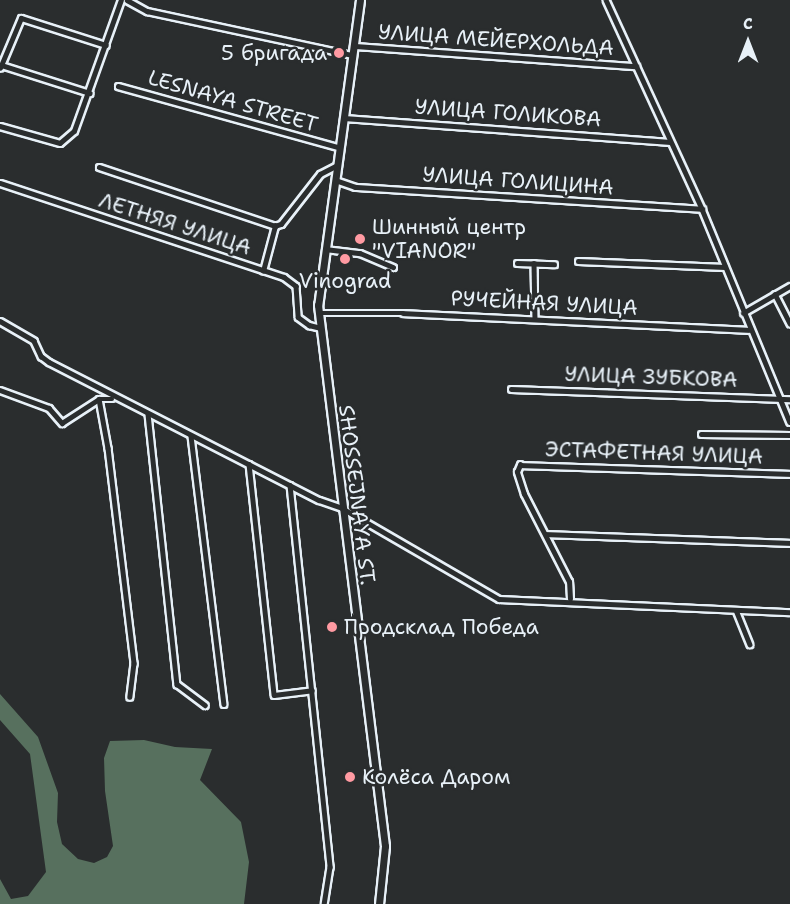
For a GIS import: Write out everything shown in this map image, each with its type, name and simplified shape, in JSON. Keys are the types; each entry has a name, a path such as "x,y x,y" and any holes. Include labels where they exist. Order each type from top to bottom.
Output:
{"street":[{"path":"0,126 60,143 81,122 121,0"},
{"path":"127,0 147,11 352,56"},
{"path":"319,313 338,147 360,0"},
{"path":"606,0 702,209 749,330 790,422"},
{"path":"90,93 0,66 20,19 106,45"},
{"name":"УЛИЦА МЕЙЕРХОЛЬДА","path":"354,46 636,66"},
{"name":"LESNAYA STREET","path":"118,86 338,147"},
{"name":"УЛИЦА ГОЛИКОВА","path":"343,117 670,142"},
{"path":"99,167 275,226 281,224 320,174 336,166"},
{"name":"УЛИЦА ГОЛИЦИНА","path":"334,179 355,187 702,209"},
{"name":"ЛЕТНЯЯ УЛИЦА","path":"0,183 263,271 296,286 298,317 309,326 321,328"},
{"path":"263,271 275,226"},
{"path":"325,249 360,252 393,267"},
{"path":"578,261 725,267"},
{"path":"517,263 554,264"},
{"path":"534,263 535,319"},
{"path":"742,313 790,286"},
{"path":"775,294 790,323"},
{"name":"РУЧЕЙНАЯ УЛИЦА","path":"319,313 535,319 749,330"},
{"name":"SHOSSEJNAYA ST.","path":"319,313 385,846 379,904"},
{"path":"0,321 34,341 41,356 49,362 115,399 342,508 498,599 570,599 790,612"},
{"name":"УЛИЦА ЗУБКОВА","path":"511,389 790,399"},
{"path":"0,390 49,408 62,423 99,399 115,399"},
{"path":"99,399 108,448 134,663 130,697"},
{"path":"148,414 177,684 205,705"},
{"path":"701,434 790,435"},
{"path":"191,436 224,704"},
{"path":"249,465 274,695 312,690"},
{"name":"ЭСТАФЕТНАЯ УЛИЦА","path":"546,534 524,494 517,468 790,474"},
{"path":"290,485 330,867 324,904"},
{"path":"570,599 569,582 546,534 790,543"},
{"path":"736,610 750,644"}],"green space":[{"path":"0,694 38,737 58,793 57,822 62,844 78,859 94,863 107,857 113,846 105,791 104,758 110,741 144,740 175,747 212,749 200,780 241,822 249,862 244,904 0,904 0,879 11,899 28,896 46,872 30,754 0,720"}],"place":[{"name":"5 бригада","path":"339,53"},
{"name":"Шинный центр \"VIANOR\"","path":"360,239"},
{"name":"Vinograd","path":"345,259"},
{"name":"Продсклад Победа","path":"332,627"},
{"name":"Колёса Даром","path":"350,777"}]}
